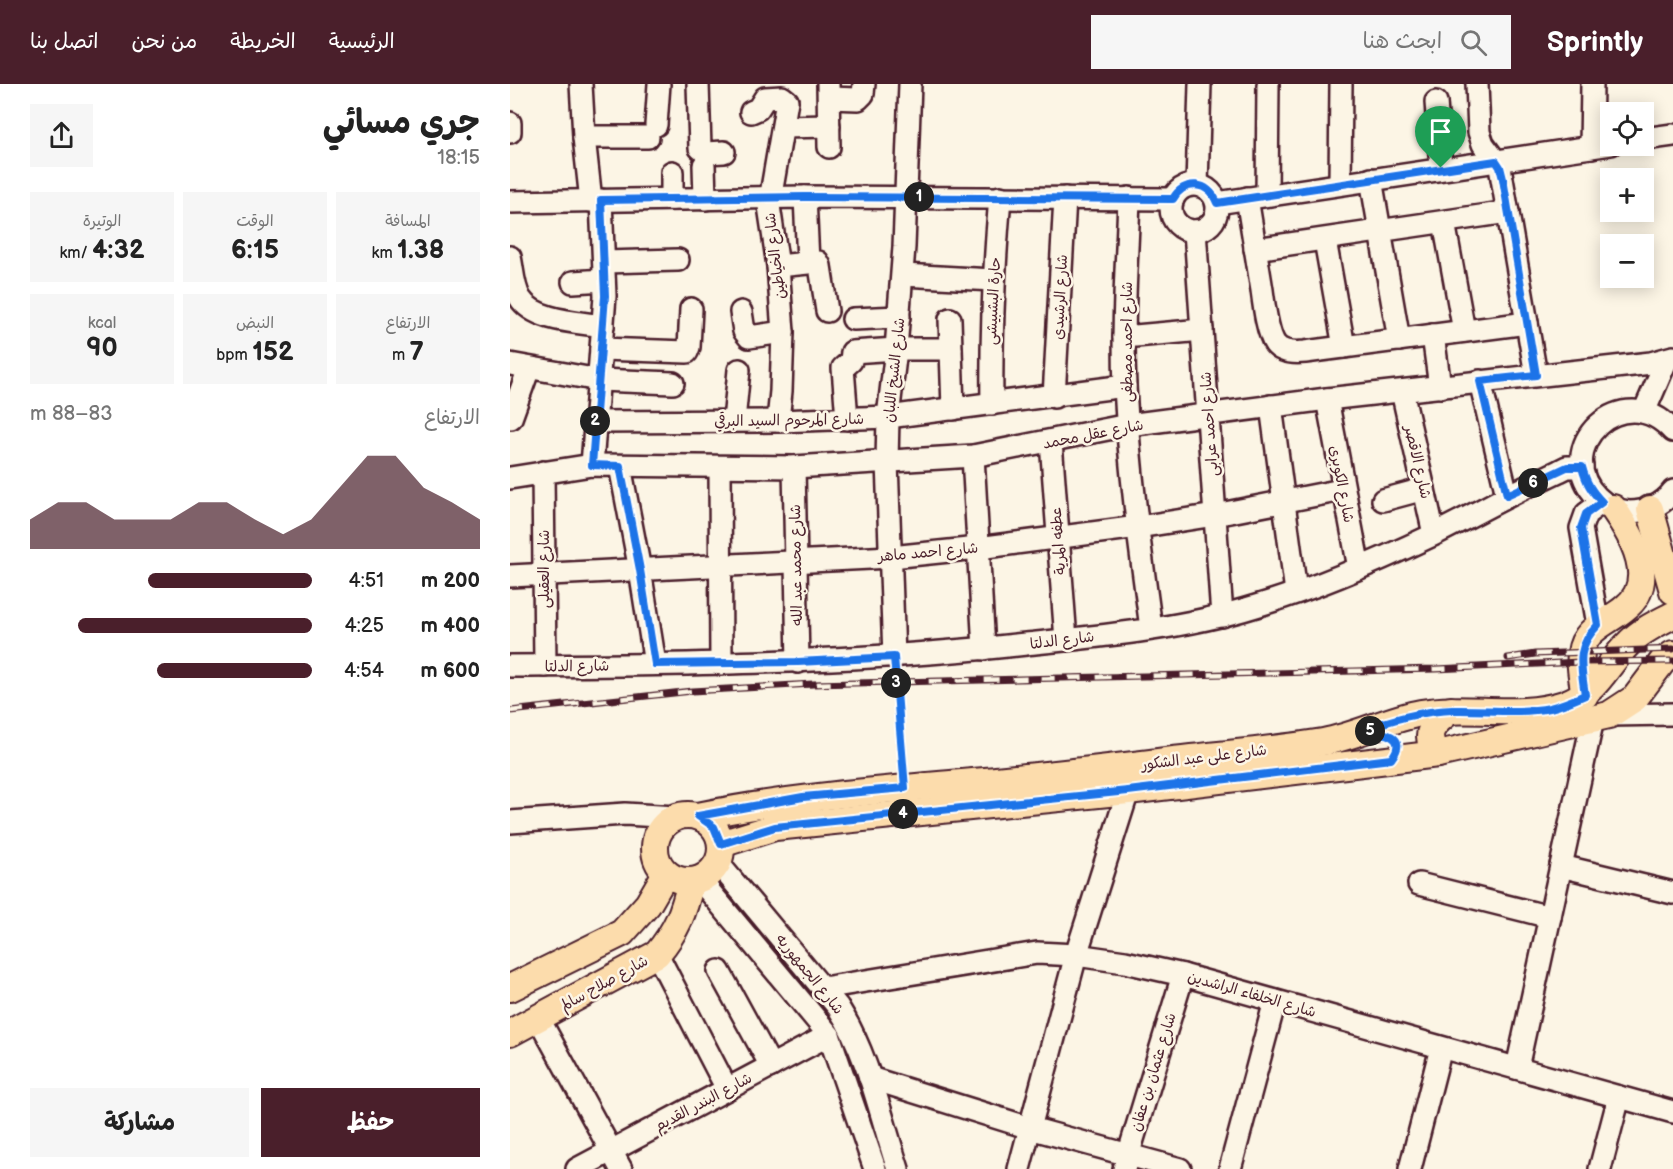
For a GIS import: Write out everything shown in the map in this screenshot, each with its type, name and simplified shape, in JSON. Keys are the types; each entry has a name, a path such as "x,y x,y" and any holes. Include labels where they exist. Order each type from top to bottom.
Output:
{"main road":[{"path":"1585,695 1581,652 1590,633 1598,625 1625,609 1634,600 1640,587 1641,574 1634,541 1608,505"},
{"path":"1650,509 1673,591"},
{"name":"شارع على عبد الشكور","path":"687,817 803,797 1036,777 1302,745 1336,738 1396,718 1424,713 1451,710 1523,711 1549,708 1585,695 1628,643 1641,632 1673,615"},
{"name":"شارع على عبد الشكور","path":"707,867 775,827 1128,791 1438,754 1601,717 1635,698 1663,661 1673,654"},
{"path":"1438,754 1432,747 1430,731 1434,723 1451,710"},
{"path":"1362,730 1388,733 1394,738 1397,745 1396,753 1391,759"},
{"path":"687,817 714,827 707,867 682,881 666,873 656,857 656,838 660,829 687,817"},
{"name":"شارع صلاح سالم","path":"510,1033 657,954 671,937 707,867"},
{"path":"510,988 622,933 648,904 666,873"}],"street":[{"path":"581,84 584,137 596,200 604,271 603,326 592,465"},
{"path":"584,137 652,131 659,84"},
{"path":"698,84 700,148 706,153 724,152"},
{"path":"783,127 829,137 829,91 858,99 863,94 864,84"},
{"name":"شارع الشيخ اللبان","path":"894,657 887,462 888,417 903,275 910,84"},
{"path":"1197,185 1200,84"},
{"path":"1268,84 1268,194"},
{"path":"1340,183 1341,84"},
{"path":"1477,84 1479,132 1483,144 1500,167 1536,375"},
{"path":"1592,84 1600,138"},
{"name":"شارع الخياطين","path":"751,112 759,109 765,98 785,98 787,101 770,198 783,332 778,421"},
{"path":"1436,102 1441,168"},
{"path":"510,123 510,132"},
{"path":"1654,138 1673,135"},
{"path":"1217,203 1600,145"},
{"path":"704,165 705,199"},
{"path":"672,172 672,199"},
{"path":"1371,179 1399,340"},
{"path":"1197,185 1210,191 1217,203 1217,210 1207,227 1195,231 1186,230 1178,225 1173,217 1171,208 1173,199 1182,188 1197,185"},
{"path":"805,197 808,262"},
{"path":"510,202 805,197 1173,199"},
{"name":"حارة البشبيشى","path":"992,404 993,280 1000,198"},
{"name":"شارع الرشيدى","path":"1054,397 1065,198"},
{"name":"شارع احمد مصطفى","path":"1129,198 1124,337 1125,386 1138,527 1151,628"},
{"path":"1247,198 1265,310 1272,336 1276,345 1282,350 1297,353 1527,323"},
{"path":"1255,249 1508,213"},
{"path":"1444,222 1464,331"},
{"name":"شارع احمد عرابى","path":"1195,231 1222,616"},
{"path":"1325,240 1344,347"},
{"path":"510,257 520,297 536,313 603,326"},
{"path":"573,282 604,271 678,260"},
{"path":"778,266 815,261 820,264 827,311"},
{"path":"903,275 993,280"},
{"path":"601,350 687,352 691,309"},
{"path":"741,312 744,331 749,337 783,332"},
{"path":"853,319 899,317"},
{"path":"950,318 953,410"},
{"path":"1124,337 1202,330"},
{"path":"1433,335 1440,387"},
{"path":"847,419 843,368 851,361 851,354 854,351 951,349"},
{"path":"1644,411 1670,358"},
{"name":"شارع عقل محمد","path":"510,478 592,465 794,467 973,456 1128,425 1327,399 1642,364 1670,358"},
{"path":"511,418 520,366 599,380 673,383"},
{"path":"734,422 739,370"},
{"path":"1480,381 1507,495"},
{"name":"شارع المرحوم السيد البرقي","path":"595,422 734,422 888,417 1125,386"},
{"name":"شارع الاقصر","path":"1402,391 1434,534"},
{"name":"شارع الكوبرى","path":"1327,399 1342,490 1359,568"},
{"path":"1271,406 1296,592"},
{"path":"1673,431 1656,416 1644,411 1630,410 1616,413 1604,419 1594,429 1586,440 1582,453 1582,467 1586,481 1592,492 1608,505 1631,512 1650,509 1662,503 1673,491"},
{"name":"عطفه المرية","path":"1051,442 1066,640"},
{"path":"973,456 984,649"},
{"path":"620,466 655,664"},
{"path":"720,467 721,664"},
{"name":"شارع محمد عبد الله","path":"794,467 798,662"},
{"name":"شارع الدلتا","path":"510,666 721,664 894,657 1066,640 1222,616 1296,592 1359,568 1434,534 1507,495 1567,467 1582,467"},
{"name":"شارع العقيلى","path":"543,472 544,666"},
{"path":"1383,500 1424,489"},
{"name":"شارع احمد ماهر","path":"510,576 891,557 1138,527 1215,515 1342,490"},
{"path":"1598,625 1581,528 1586,514 1608,505"},
{"path":"1517,1068 1561,866 1601,717 1673,714"},
{"path":"1019,1169 1077,955 1128,791"},
{"name":"شارع على عبد الشكور","path":"510,822 625,814 687,817"},
{"path":"1561,866 1673,893"},
{"name":"شارع الجمهوريه","path":"707,867 823,988 851,1027 870,1078 898,1169"},
{"name":"شارع الجمهوريه","path":"707,867 829,1035 871,1167"},
{"path":"1419,884 1550,917"},
{"name":"شارع الخلفاء الراشدين","path":"823,988 1037,953 1077,955 1125,962 1182,975 1672,1110"},
{"path":"657,954 727,1089"},
{"path":"719,971 771,1066"},
{"name":"شارع عثمان بن عفان","path":"1126,1162 1182,975"},
{"path":"1230,1169 1275,1001"},
{"path":"539,1019 616,1160"},
{"name":"شارع البندر القديم","path":"577,1169 616,1160 727,1089 829,1035"},
{"path":"1410,1169 1441,1048"},
{"path":"870,1078 1030,1128 1126,1162 1180,1169"},
{"path":"1600,1169 1619,1097"}],"path":[{"path":"894,657 905,788"}],"railway":[{"path":"1508,658 1535,654 1673,649"},
{"path":"510,711 692,691 813,684 1673,661"}],"route":[{"path":"1496,161 1503,179 1536,375 1480,381 1507,495 1567,467 1575,466 1582,467 1592,492 1602,502 1586,514 1581,528 1598,625 1590,633 1581,652 1585,695 1549,708 1523,711 1451,710 1424,713 1396,718 1362,730 1388,733 1394,738 1397,745 1396,753 1391,759 1128,791 775,827 721,844 714,827 698,816 803,797 905,788 894,657 798,662 655,664 620,466 592,465 605,296 601,200 805,197 1173,199 1182,188 1197,185 1210,191 1217,203 1441,168 1496,161"}]}
